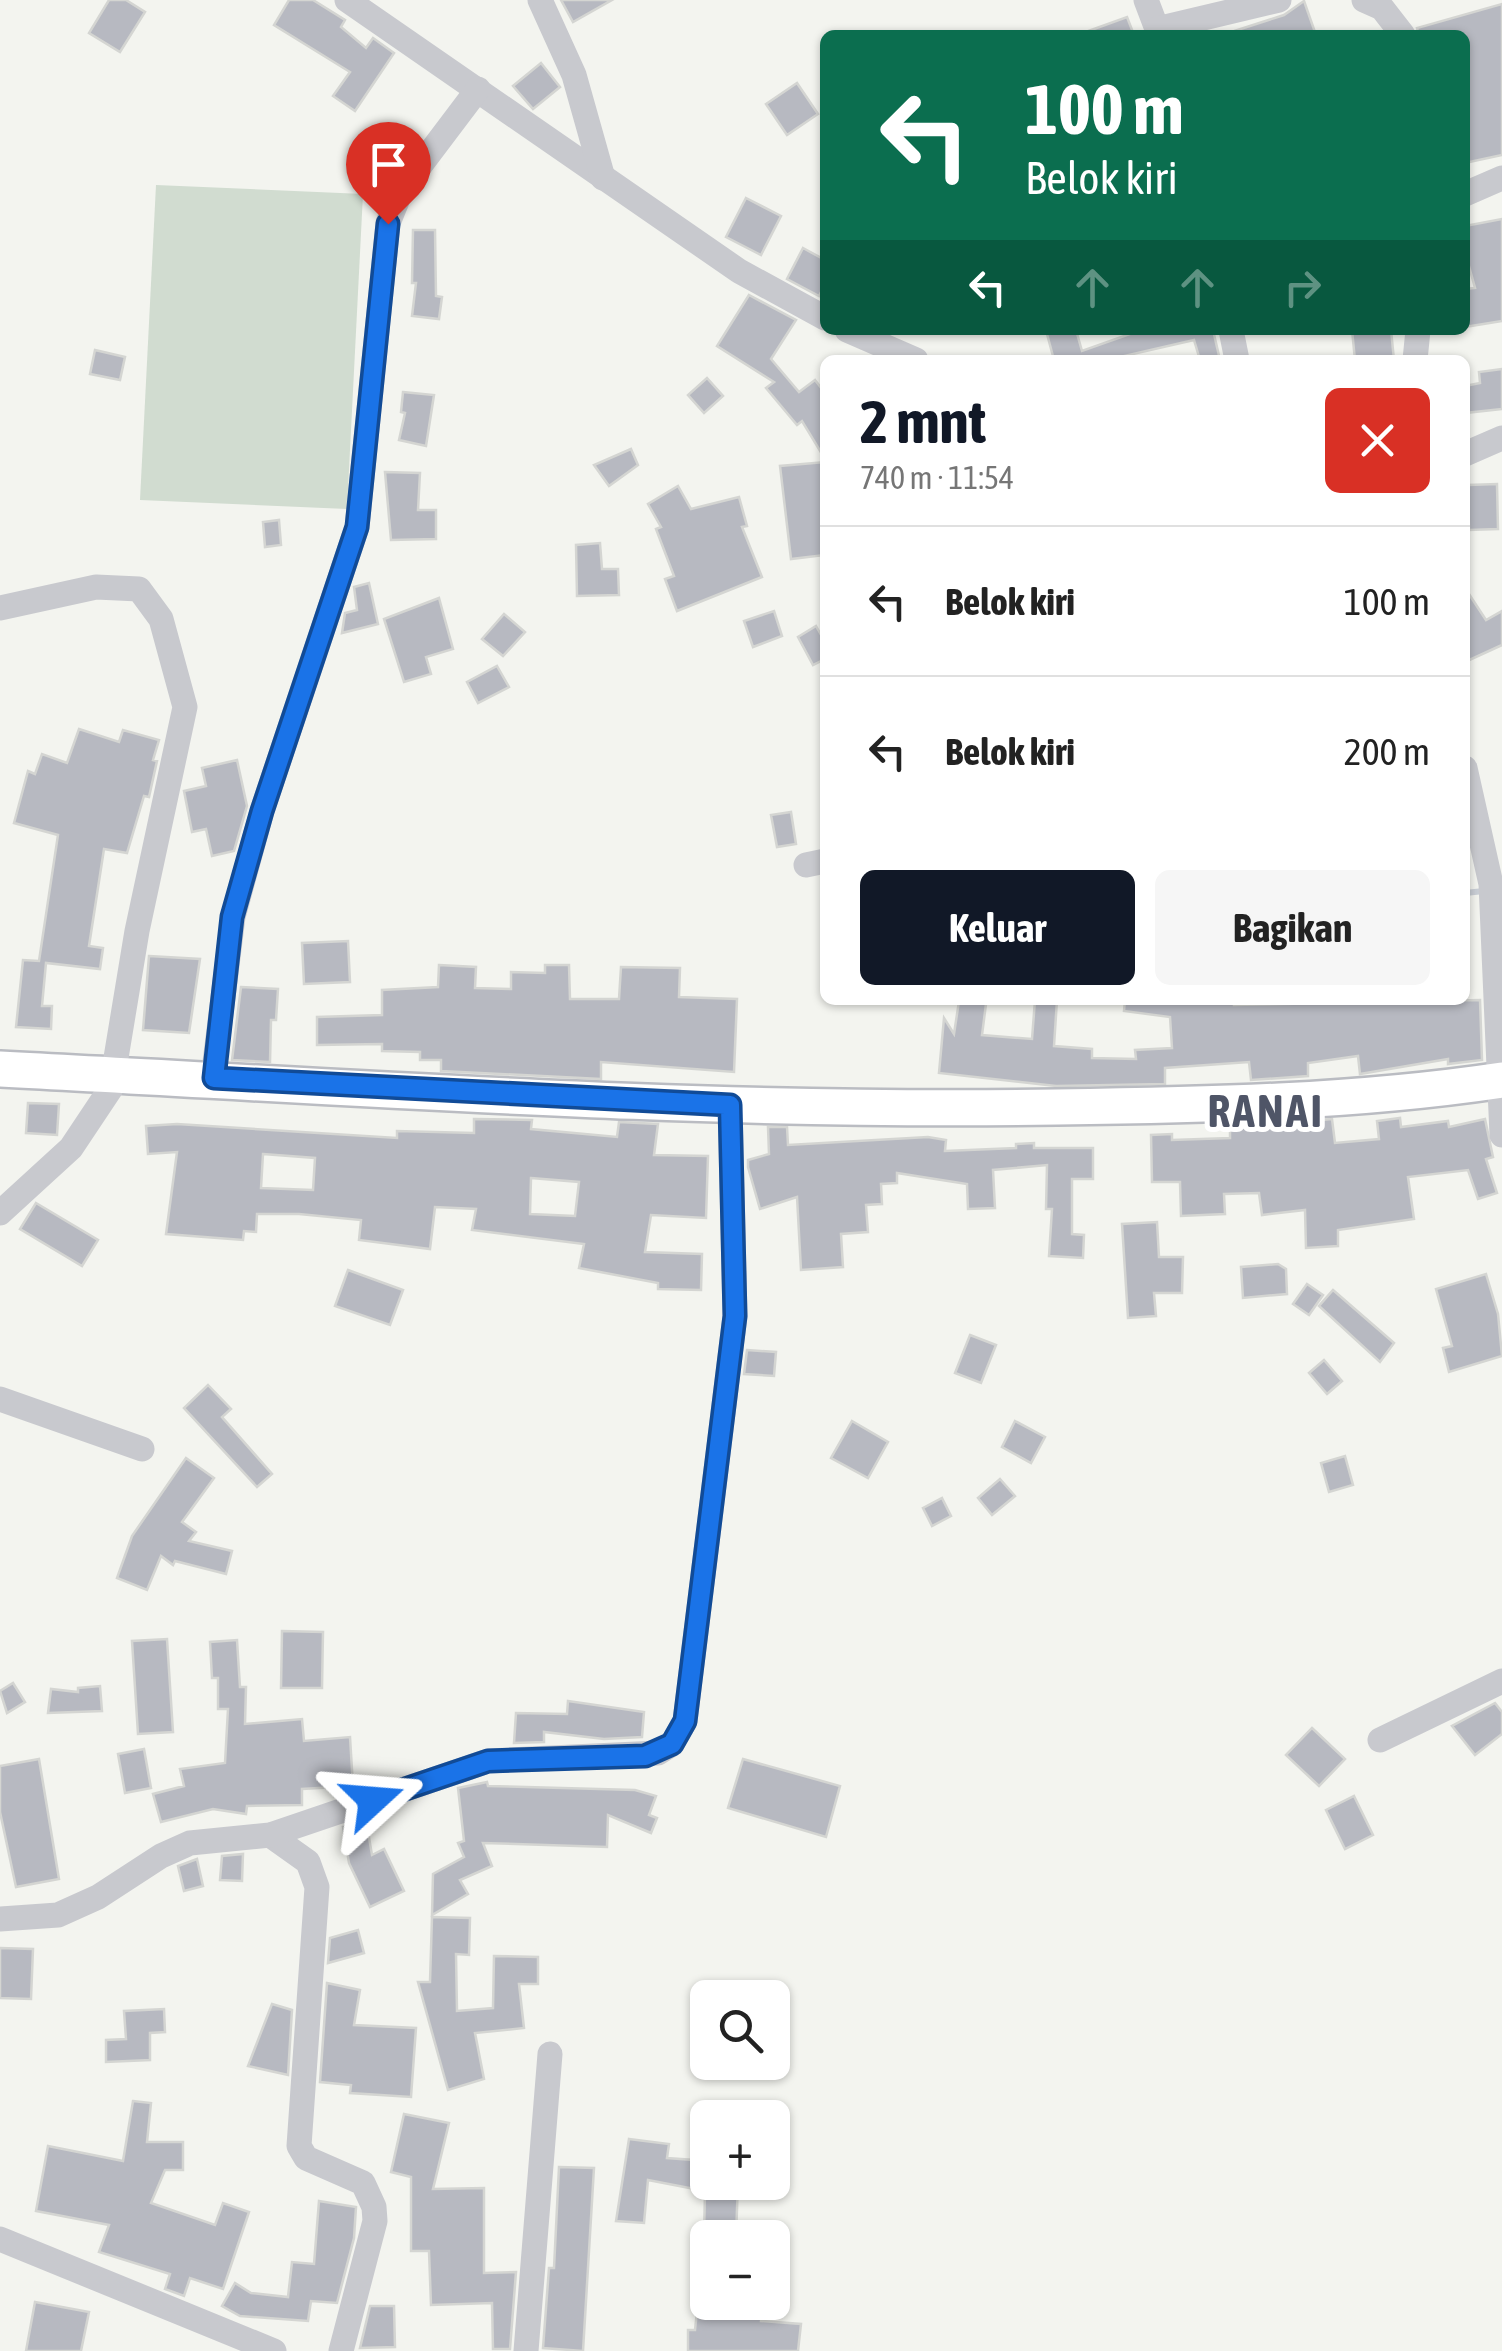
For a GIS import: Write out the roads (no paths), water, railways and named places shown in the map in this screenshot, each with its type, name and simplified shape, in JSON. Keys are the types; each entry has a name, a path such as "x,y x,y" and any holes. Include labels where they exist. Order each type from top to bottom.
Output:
{"street":[{"path":"347,0 739,271 820,315"},
{"path":"540,0 574,75 604,178"},
{"path":"1146,0 1157,30"},
{"path":"1166,30 1280,0"},
{"path":"1364,0 1382,8 1399,30"},
{"path":"214,1078 232,917 262,811 357,527 388,224 401,191 478,89"},
{"path":"1470,192 1502,178"},
{"path":"855,342 899,355"},
{"path":"1470,452 1502,438"},
{"path":"0,608 96,587 139,589 161,619 183,690 184,724 137,931 113,1075 98,1113 71,1148 0,1213"},
{"path":"1470,800 1495,936 1502,1135"},
{"path":"0,1069 730,1105 975,1108 1235,1104 1500,1080"},
{"path":"0,1919 58,1915 98,1897 130,1874 190,1842 270,1836 488,1761 645,1756 672,1744 680,1732 735,1316 730,1105"},
{"path":"0,1399 142,1449"},
{"path":"1380,1740 1502,1681"},
{"path":"270,1836 308,1862 317,1888 299,2146 306,2158 363,2183 374,2208 341,2351"},
{"path":"526,2351 550,2054"},
{"path":"0,2239 274,2351"}],"waterway":[{"path":"1470,892 1484,891"}],"district":[{"name":"RANAI","path":"1266,1111"}]}
